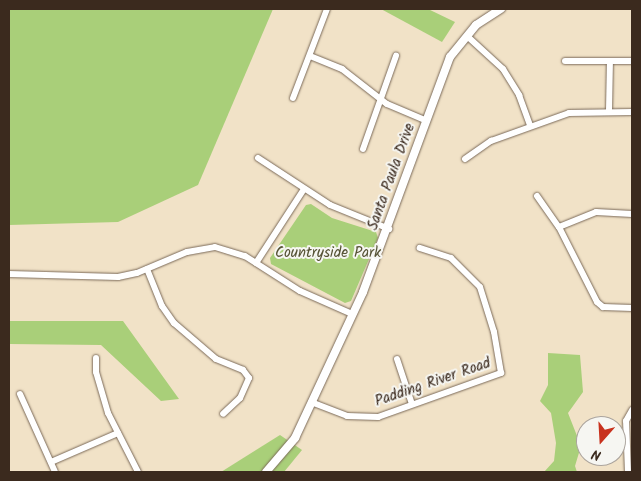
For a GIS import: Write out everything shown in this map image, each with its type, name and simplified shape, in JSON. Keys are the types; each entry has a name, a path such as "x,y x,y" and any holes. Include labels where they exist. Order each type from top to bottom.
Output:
{"street":[{"path":"293,98 326,9"},
{"name":"Santa Paula Drive","path":"266,472 286,452 352,314 389,229 450,57 486,16 501,9"},
{"path":"467,36 503,69 519,95 530,126"},
{"path":"310,56 342,69 380,99 427,121"},
{"path":"363,149 396,56"},
{"path":"565,61 632,62"},
{"path":"609,111 610,61"},
{"path":"465,159 491,141 569,113 632,112"},
{"path":"258,158 339,210 389,229"},
{"path":"256,263 304,189"},
{"path":"537,196 559,227 597,302 604,307 632,308"},
{"path":"559,227 596,212 632,214"},
{"path":"9,274 118,277 147,269 206,247 234,251 300,290 352,314"},
{"name":"Padding River Road","path":"311,402 342,415 363,418 384,415 495,376 502,368 490,313 477,283 451,258 420,248"},
{"path":"147,269 162,306 174,323 210,355 243,370 249,378 240,398 224,414"},
{"path":"96,358 96,372 104,402 138,472"},
{"path":"397,359 412,404"},
{"path":"20,394 55,472"},
{"path":"628,472 626,421 632,410"},
{"path":"51,462 118,433"}],"green space":[{"path":"9,9 273,9 198,185 118,222 9,225"},
{"path":"381,9 428,9 455,22 442,42"},
{"name":"Countryside Park","path":"311,204 332,218 376,232 378,238 351,301 345,303 271,264 270,258 306,205"},
{"path":"9,321 123,321 179,399 161,401 101,345 9,344"},
{"path":"548,353 580,355 583,392 568,413 576,433 575,466 577,472 544,472 554,461 556,443 551,413 540,401 548,385"},
{"path":"280,435 302,450 284,472 221,472"}]}
